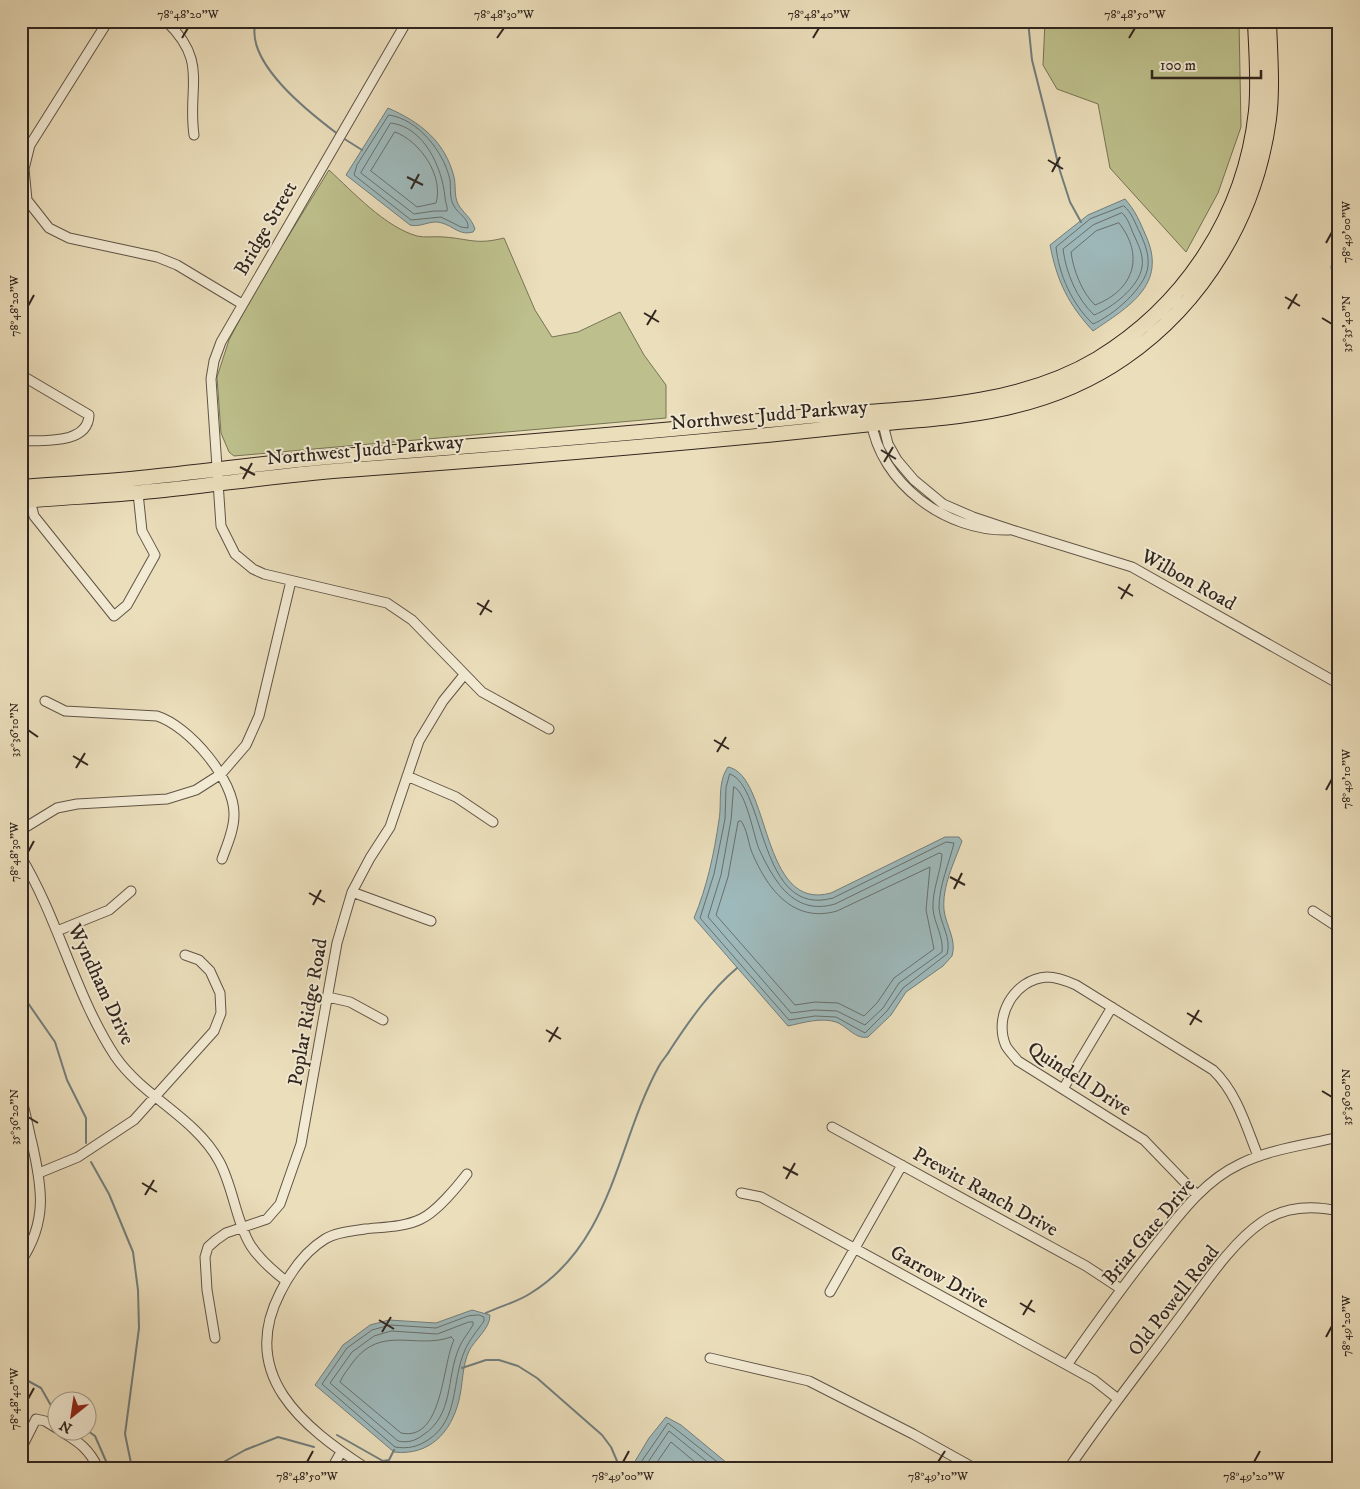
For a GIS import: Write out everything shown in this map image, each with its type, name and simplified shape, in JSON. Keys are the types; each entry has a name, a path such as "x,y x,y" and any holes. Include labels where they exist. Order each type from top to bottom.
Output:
{"highway":[{"name":"Northwest Judd Parkway","path":"21,487 120,480 314,472 566,454 876,417 987,399 1034,387 1095,360 1132,335 1160,310 1188,280 1210,248 1238,189 1249,149 1256,108 1255,21"},
{"name":"Northwest Judd Parkway","path":"876,417 987,413 1050,397 1090,378 1123,359 1170,319 1203,282 1222,256 1242,215 1254,184 1269,117 1271,85 1269,21"},
{"name":"Northwest Judd Parkway","path":"26,500 138,492 217,476"}],"street":[{"path":"108,21 30,145 24,169 24,201 49,228 69,238 157,257 177,265 242,304"},
{"path":"166,21 178,32 192,59 195,82 192,115 194,135"},
{"name":"Bridge Street","path":"403,22 242,304 221,342 214,361 211,379 221,526 235,554 253,569 291,581 387,604 412,620 482,692 549,729"},
{"path":"21,375 88,415 88,423 78,434 68,438 21,441"},
{"name":"Wilbon Road","path":"876,417 876,446 886,463 901,482 920,500 937,511 962,522 1000,531 1012,530 1132,567 1339,684"},
{"path":"26,500 34,516 114,616 127,605 155,555 142,531 138,492"},
{"path":"21,830 57,808 77,804 167,799 196,790 221,774 246,744 259,716 291,581"},
{"name":"Poplar Ridge Road","path":"215,1338 206,1282 205,1257 208,1247 226,1233 266,1219 280,1204 301,1144 337,943 352,892 370,858 390,827 419,741 444,701 464,674"},
{"path":"45,702 65,711 145,714 168,719 184,731 221,774 230,791 234,815 222,859"},
{"path":"407,776 456,797 493,822"},
{"name":"Wyndham Drive","path":"21,857 57,931 101,1031 116,1057 139,1083 205,1141 218,1160 228,1181 250,1245 286,1281"},
{"path":"57,931 110,910 130,891"},
{"path":"352,892 431,921"},
{"path":"1313,911 1339,928"},
{"path":"38,1173 78,1157 108,1140 134,1120 214,1031 221,1013 220,993 210,971 199,960 185,955"},
{"name":"Quindell Drive","path":"1197,1195 1144,1140 1018,1061 1006,1045 1002,1025 1004,1010 1008,1003 1013,995 1028,982 1046,977 1062,979 1076,985 1214,1070 1226,1082 1237,1103 1258,1156"},
{"path":"328,997 350,1002 383,1020"},
{"path":"1063,1089 1112,1007"},
{"path":"21,1098 42,1188 41,1209 28,1251 21,1262"},
{"name":"Prewitt Ranch Drive","path":"832,1127 1086,1266 1121,1289"},
{"name":"Briar Gate Drive","path":"1067,1365 1121,1289 1197,1195 1238,1165 1258,1156 1339,1137"},
{"path":"830,1292 902,1165"},
{"path":"366,1468 341,1452 301,1418 279,1391 268,1368 266,1341 272,1308 286,1281 305,1252 327,1238 350,1232 407,1224 423,1219 467,1174"},
{"name":"Garrow Drive","path":"741,1193 761,1197 1094,1380 1118,1398"},
{"name":"Old Powell Road","path":"1069,1468 1118,1398 1224,1260 1252,1230 1272,1216 1299,1208 1326,1208 1339,1211"},
{"path":"710,1358 809,1381 974,1468"},
{"path":"21,1449 36,1420 48,1423"},
{"path":"80,1442 92,1454 98,1468"},
{"path":"332,1468 341,1452"}],"green space":[{"path":"1045,21 1239,21 1241,127 1218,193 1186,252 1110,168 1098,104 1057,89 1043,65"},
{"path":"329,170 381,217 417,236 473,241 504,238 535,310 552,337 578,332 620,312 644,355 666,385 666,418 234,456 229,452 221,433 217,377 229,340 254,292"}],"water":[{"path":"388,108 421,126 438,143 450,164 458,204 473,225 475,229 473,232 460,232 438,222 410,225 346,175"},
{"path":"1125,199 1146,236 1151,253 1152,268 1148,281 1141,293 1119,313 1093,331 1070,301 1060,281 1050,245 1088,215"},
{"path":"1333,256 1339,256 1339,320 1331,267"},
{"path":"728,767 742,776 752,793 779,864 791,883 808,894 831,893 945,837 959,837 962,841 949,875 944,901 945,916 953,944 952,956 943,966 906,992 891,1015 868,1037 859,1036 836,1022 824,1020 788,1026 694,918 703,894 712,858 720,813 722,780"},
{"path":"472,1310 490,1315 488,1325 469,1351 459,1400 450,1423 437,1440 428,1446 407,1452 394,1452 315,1385 343,1345 370,1325 389,1320 436,1323"},
{"path":"666,1417 681,1425 733,1468 631,1468 649,1438"}],"waterway":[{"path":"256,21 255,37 260,53 269,70 297,101 339,135"},
{"path":"1028,21 1032,60 1060,171 1070,202 1081,222"},
{"path":"343,138 362,150"},
{"path":"486,1313 531,1293 558,1272 580,1247 610,1189 645,1095 660,1064 701,1007 718,986 737,968"},
{"path":"21,993 55,1042 67,1080 86,1118 86,1143"},
{"path":"91,1162 109,1194 133,1252 138,1290 139,1328 125,1434 132,1468"},
{"path":"462,1368 486,1360 499,1360 518,1366 537,1378 602,1435 611,1447 620,1468"},
{"path":"21,1377 41,1388 48,1400"},
{"path":"337,1435 383,1461 389,1460 394,1450"},
{"path":"213,1468 245,1450 278,1437 314,1447"},
{"path":"98,1442 109,1468"}]}
